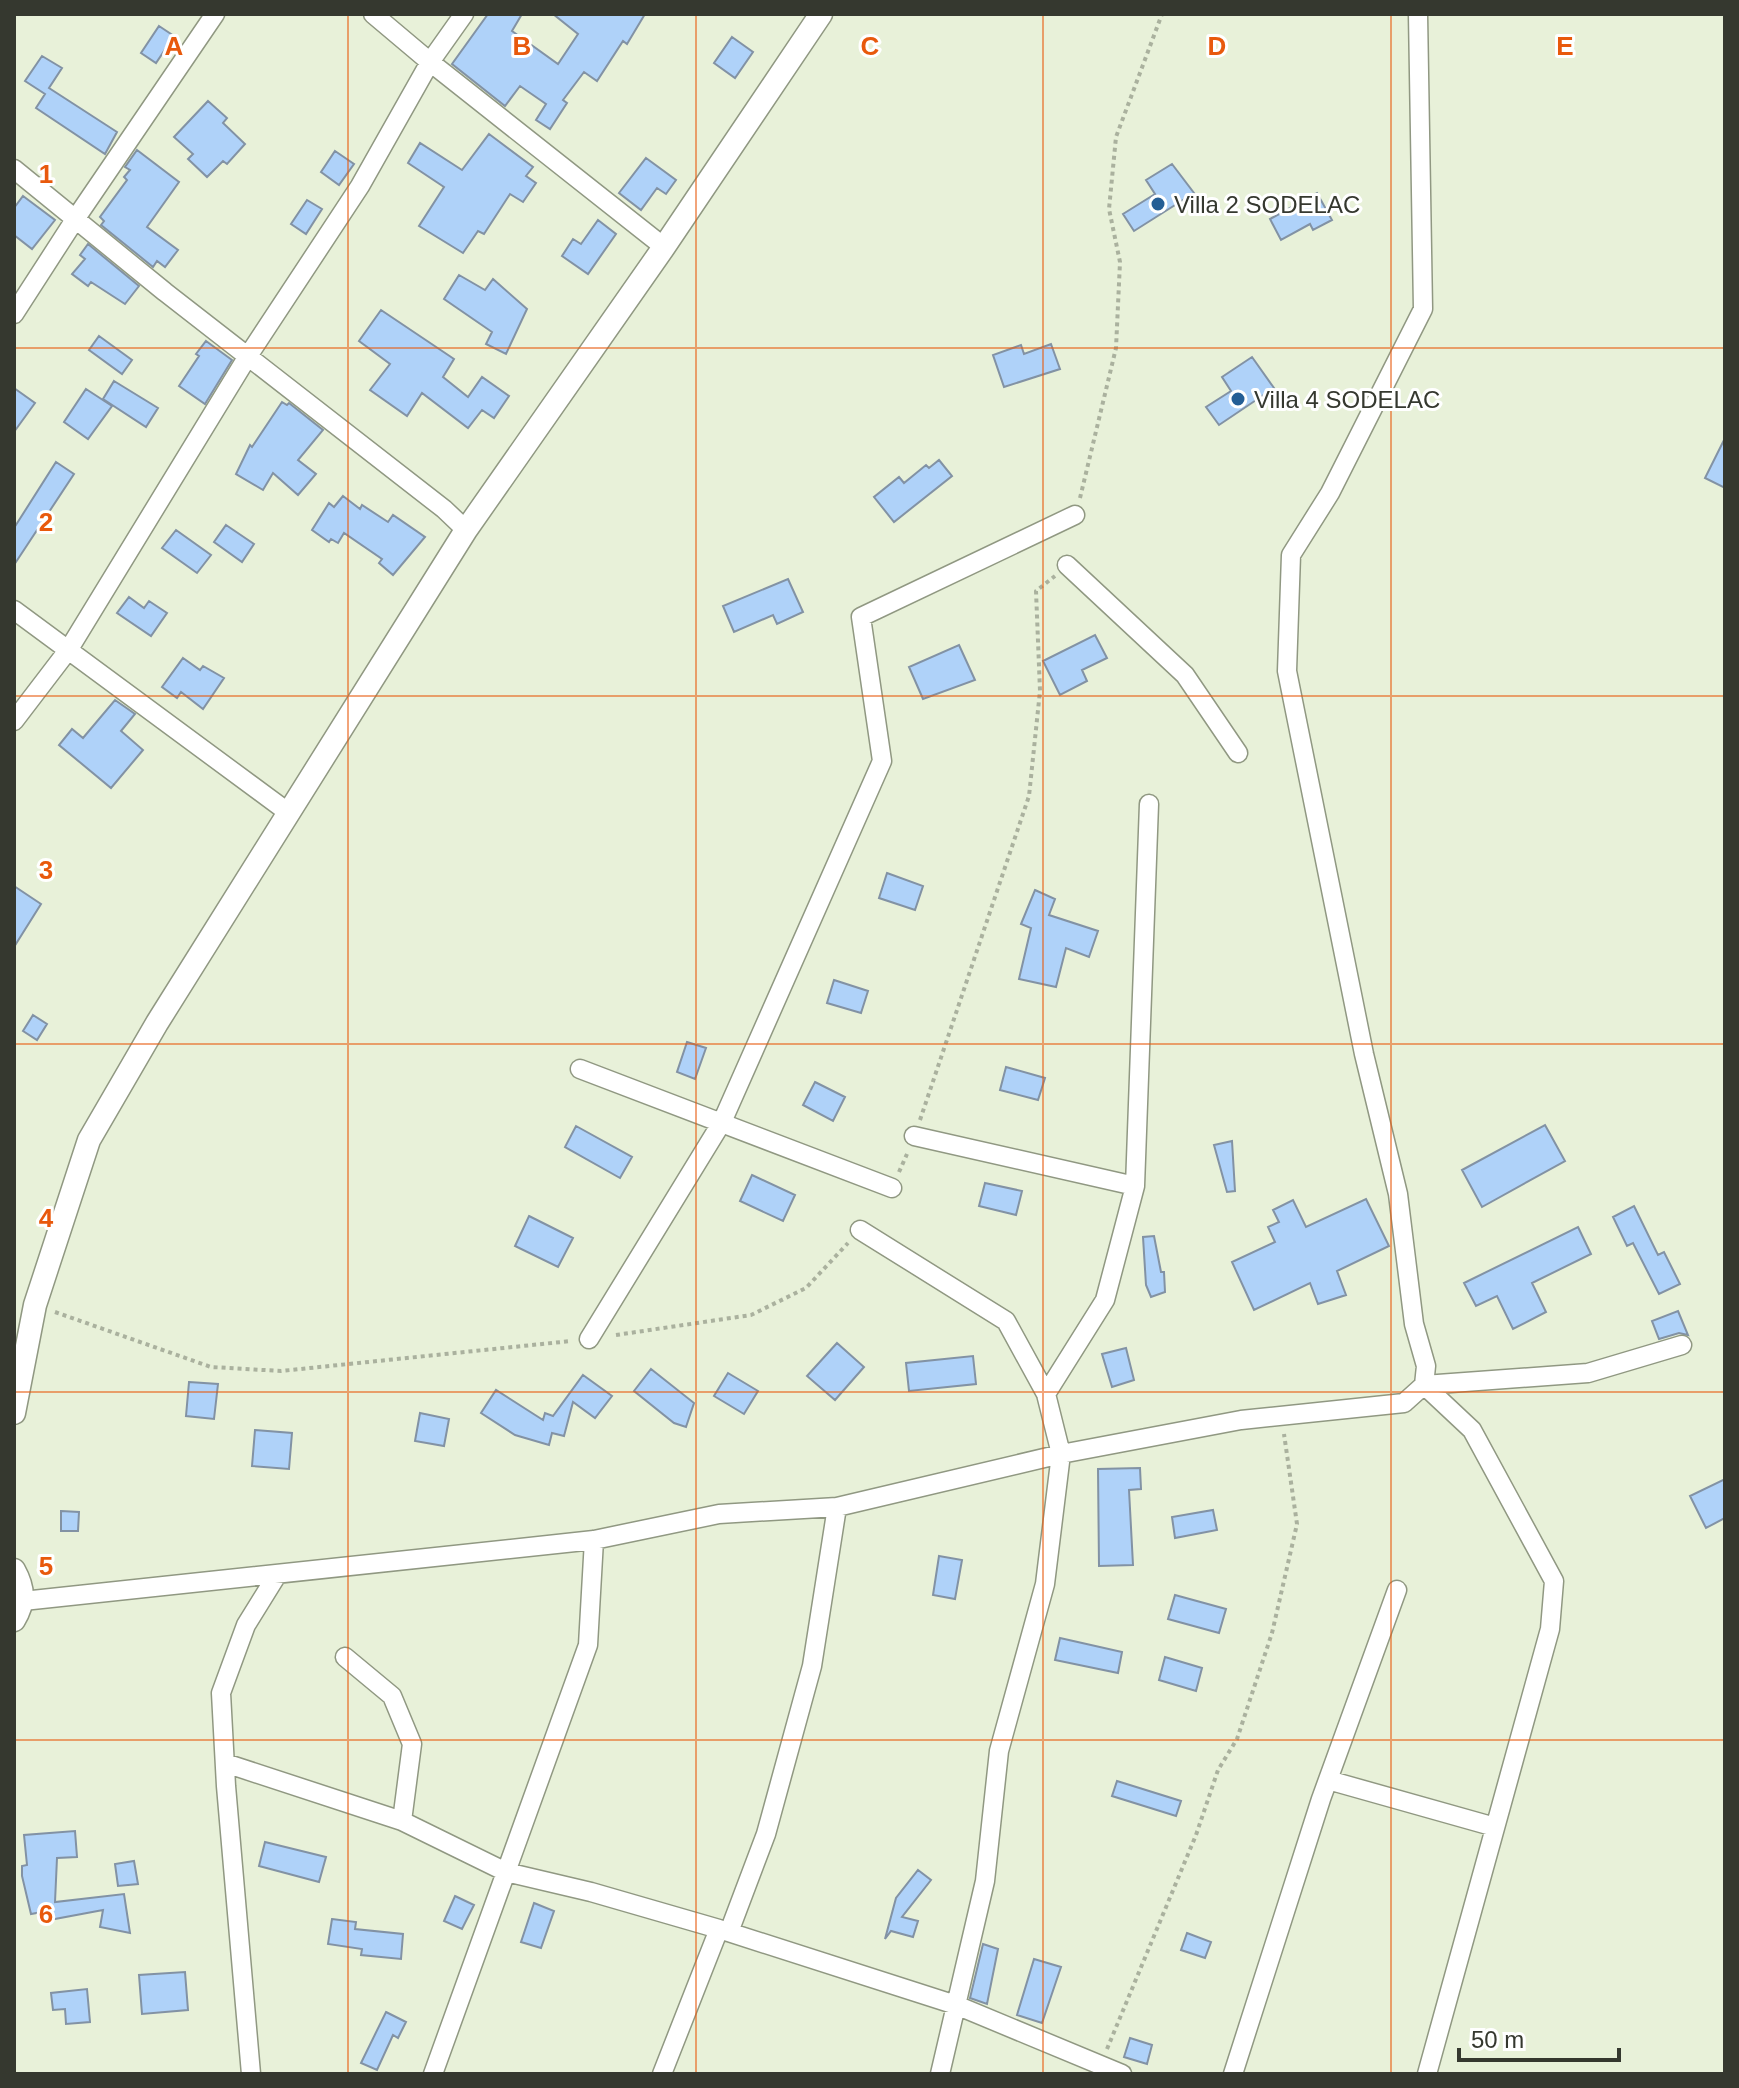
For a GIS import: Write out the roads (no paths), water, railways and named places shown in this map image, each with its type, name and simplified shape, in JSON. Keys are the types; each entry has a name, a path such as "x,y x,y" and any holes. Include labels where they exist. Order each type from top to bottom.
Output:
{"street":[{"path":"14,314 215,14"},
{"path":"373,14 664,247"},
{"path":"14,721 69,649 248,356 360,186 430,62 464,14"},
{"path":"14,1413 35,1305 89,1140 157,1023 466,530 664,247 821,14"},
{"path":"1418,14 1423,309 1330,493 1291,555 1287,671 1364,1054 1398,1194 1414,1324 1426,1366 1424,1385"},
{"path":"14,169 444,509 466,530"},
{"path":"589,1339 722,1122 882,761 861,617 1075,515"},
{"path":"1067,565 1185,675 1238,753"},
{"path":"14,610 289,813"},
{"path":"1046,1394 1105,1300 1135,1186 1149,804"},
{"path":"580,1069 892,1188"},
{"path":"914,1136 1135,1186"},
{"path":"860,1230 1006,1321 1046,1394 1061,1454 1045,1584 999,1751 985,1881 940,2074"},
{"path":"14,1570 22,1585 18,1610 277,1575 594,1540 719,1514 837,1507 1061,1454 1241,1420 1404,1403 1424,1385 1588,1373 1682,1345"},
{"path":"1424,1385 1472,1430 1554,1581 1550,1629 1427,2074"},
{"path":"662,2074 766,1834 812,1666 837,1507"},
{"path":"433,2074 588,1645 594,1540"},
{"path":"251,2074 221,1693 246,1625 277,1575"},
{"path":"1233,2074 1328,1780 1397,1590"},
{"path":"345,1657 392,1696 412,1744 402,1821"},
{"path":"225,1763 402,1821 506,1872 591,1892 724,1930 956,2005 1122,2074"},
{"path":"1328,1780 1495,1827"}],"place":[{"name":"Villa 2 SODELAC","path":"1158,204"},
{"name":"Villa 4 SODELAC","path":"1238,399"}]}
